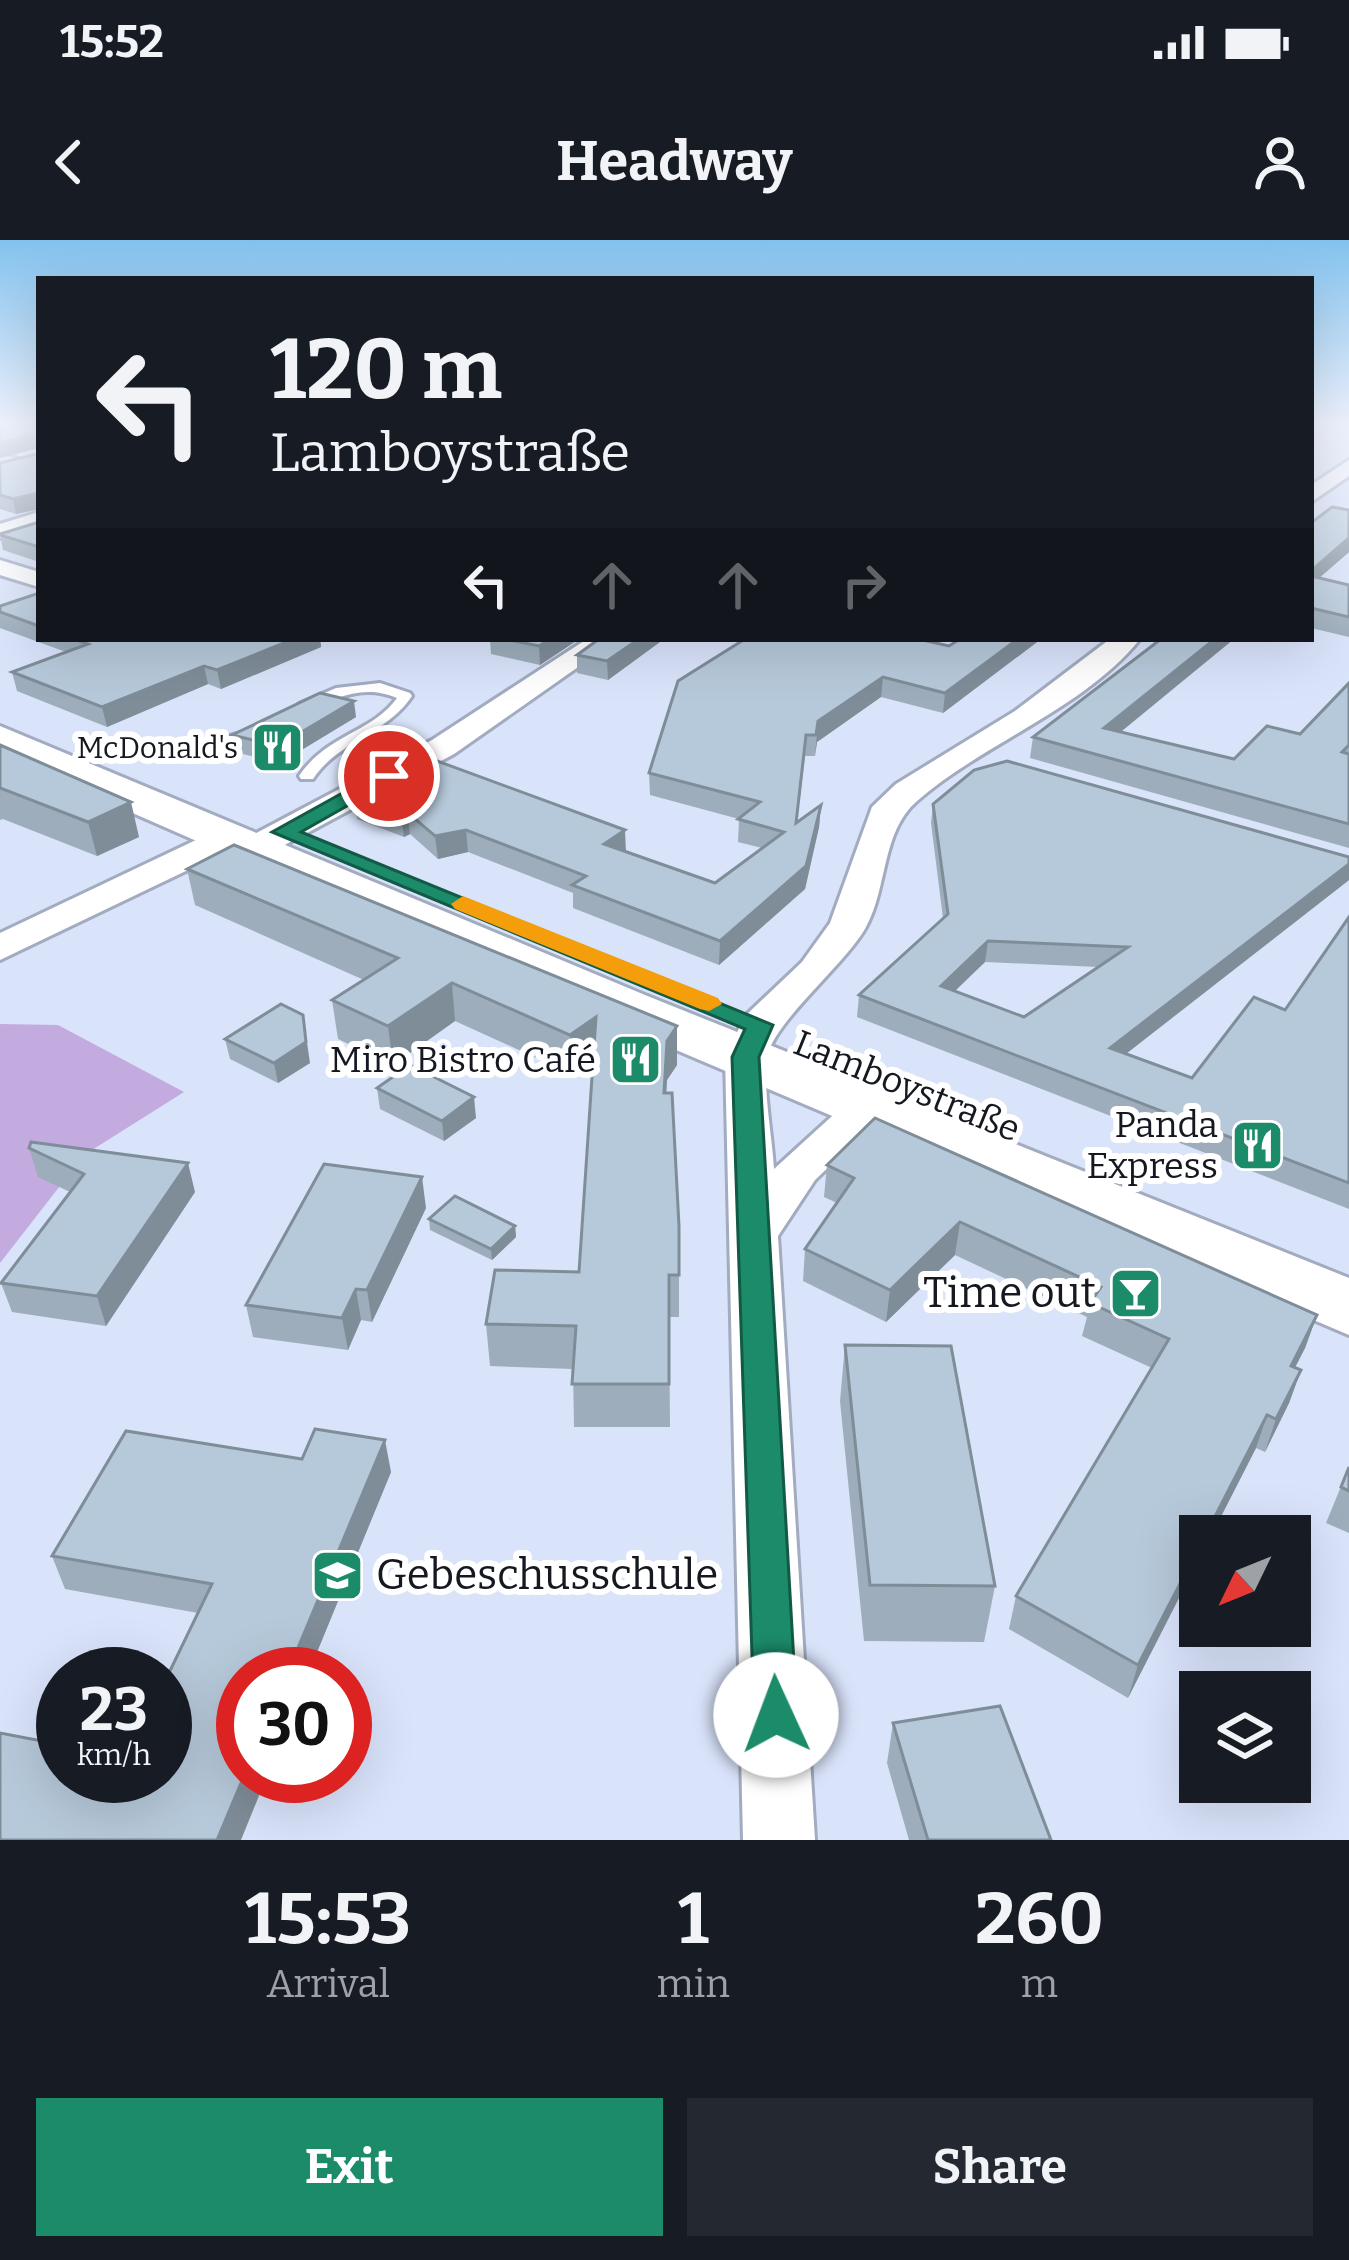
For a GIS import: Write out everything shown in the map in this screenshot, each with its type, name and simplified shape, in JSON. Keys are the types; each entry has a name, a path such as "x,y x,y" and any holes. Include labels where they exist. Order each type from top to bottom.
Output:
{"main road":[{"name":"Lamboystraße","path":"0,715 256,839"},
{"name":"Lamboystraße","path":"0,739 753,1041 1349,1264"},
{"name":"Lamboystraße","path":"753,1041 869,1107 1349,1308"}],"street":[{"path":"0,531 33,521"},
{"path":"0,567 36,579"},
{"path":"0,948 256,839 442,747 600,642"},
{"path":"778,1840 750,1240 753,1041 816,970 849,924 884,814 908,791 1050,700 1123,642"},
{"path":"965,754 1011,767"},
{"path":"750,1240 798,1169 869,1107"}],"lane":[{"path":"295,712 355,687 389,687 405,696 389,712 316,756 307,776"},
{"path":"178,752 247,740 278,722"}],"shaded area":[{"path":"0,1024 58,1025 184,1092 84,1155 0,1263"}],"building":[{"path":"1332,507 1349,510 1349,538 1314,568 1314,521"},
{"path":"36,523 36,546 0,535"},
{"path":"1314,577 1349,585 1349,617 1314,609"},
{"path":"36,594 36,625 0,612 0,606"},
{"path":"82,642 287,642 217,670 204,666 102,707 12,672 88,644"},
{"path":"595,642 635,642 607,661 577,655"},
{"path":"740,642 931,642 949,646 955,642 1014,642 945,693 883,677 818,721 816,735 806,735 796,823 821,805 806,866 720,941 572,885 586,876 466,830 435,836 407,812 401,815 354,797 429,758 625,830 604,844 715,883 784,832 738,819 760,802 649,773 678,681"},
{"path":"1157,642 1211,642 1104,728 1234,759 1267,726 1300,734 1349,683 1349,745 1342,752 1349,754 1349,824 1033,737"},
{"path":"320,693 354,701 278,746 232,735"},
{"path":"0,745 131,802 88,822 0,788"},
{"path":"1007,761 1349,857 1349,864 1110,1048 1192,1078 1254,997 1285,1010 1349,917 1349,1183 859,995 948,914 933,804 974,770","holes":["988,941 1128,947 1024,1017 941,986"]},
{"path":"234,845 677,1026 667,1041 664,1093 672,1093 679,1226 679,1275 669,1275 669,1384 572,1384 576,1326 486,1324 495,1270 579,1272 596,1017 570,1035 452,983 388,1026 332,1000 398,958 187,869"},
{"path":"281,1004 303,1015 306,1042 274,1063 225,1039"},
{"path":"410,1065 474,1097 442,1121 377,1088"},
{"path":"875,1118 1317,1315 1291,1366 1301,1370 1276,1419 1267,1415 1216,1515 1179,1515 1179,1586 1138,1665 1016,1596 1169,1339 1090,1303 1101,1287 960,1222 890,1290 805,1249 854,1178 827,1165"},
{"path":"31,1142 188,1163 97,1296 1,1283 84,1174 29,1148"},
{"path":"324,1164 422,1177 367,1290 356,1289 342,1318 246,1305"},
{"path":"455,1196 515,1226 491,1249 429,1219"},
{"path":"845,1345 951,1346 995,1586 870,1585"},
{"path":"315,1429 385,1440 298,1647 216,1647 216,1803 233,1803 217,1840 0,1840 0,1733 36,1740 36,1803 192,1803 192,1647 181,1647 212,1584 52,1556 126,1431 302,1459"},
{"path":"1349,1467 1349,1491 1341,1487"},
{"path":"1000,1706 1051,1840 928,1840 893,1723"}],"slow traffic":[{"path":"463,904 709,1004"}],"place":[{"name":"McDonald's","path":"277,748"},
{"name":"Miro Bistro Café","path":"635,1060"},
{"name":"Panda Express","path":"1257,1146"},
{"name":"Time out","path":"1135,1293"},
{"name":"Gebeschusschule","path":"337,1575"}],"route":[{"path":"389,776 284,832 760,1025 746,1057 750,1240 776,1715"}]}
